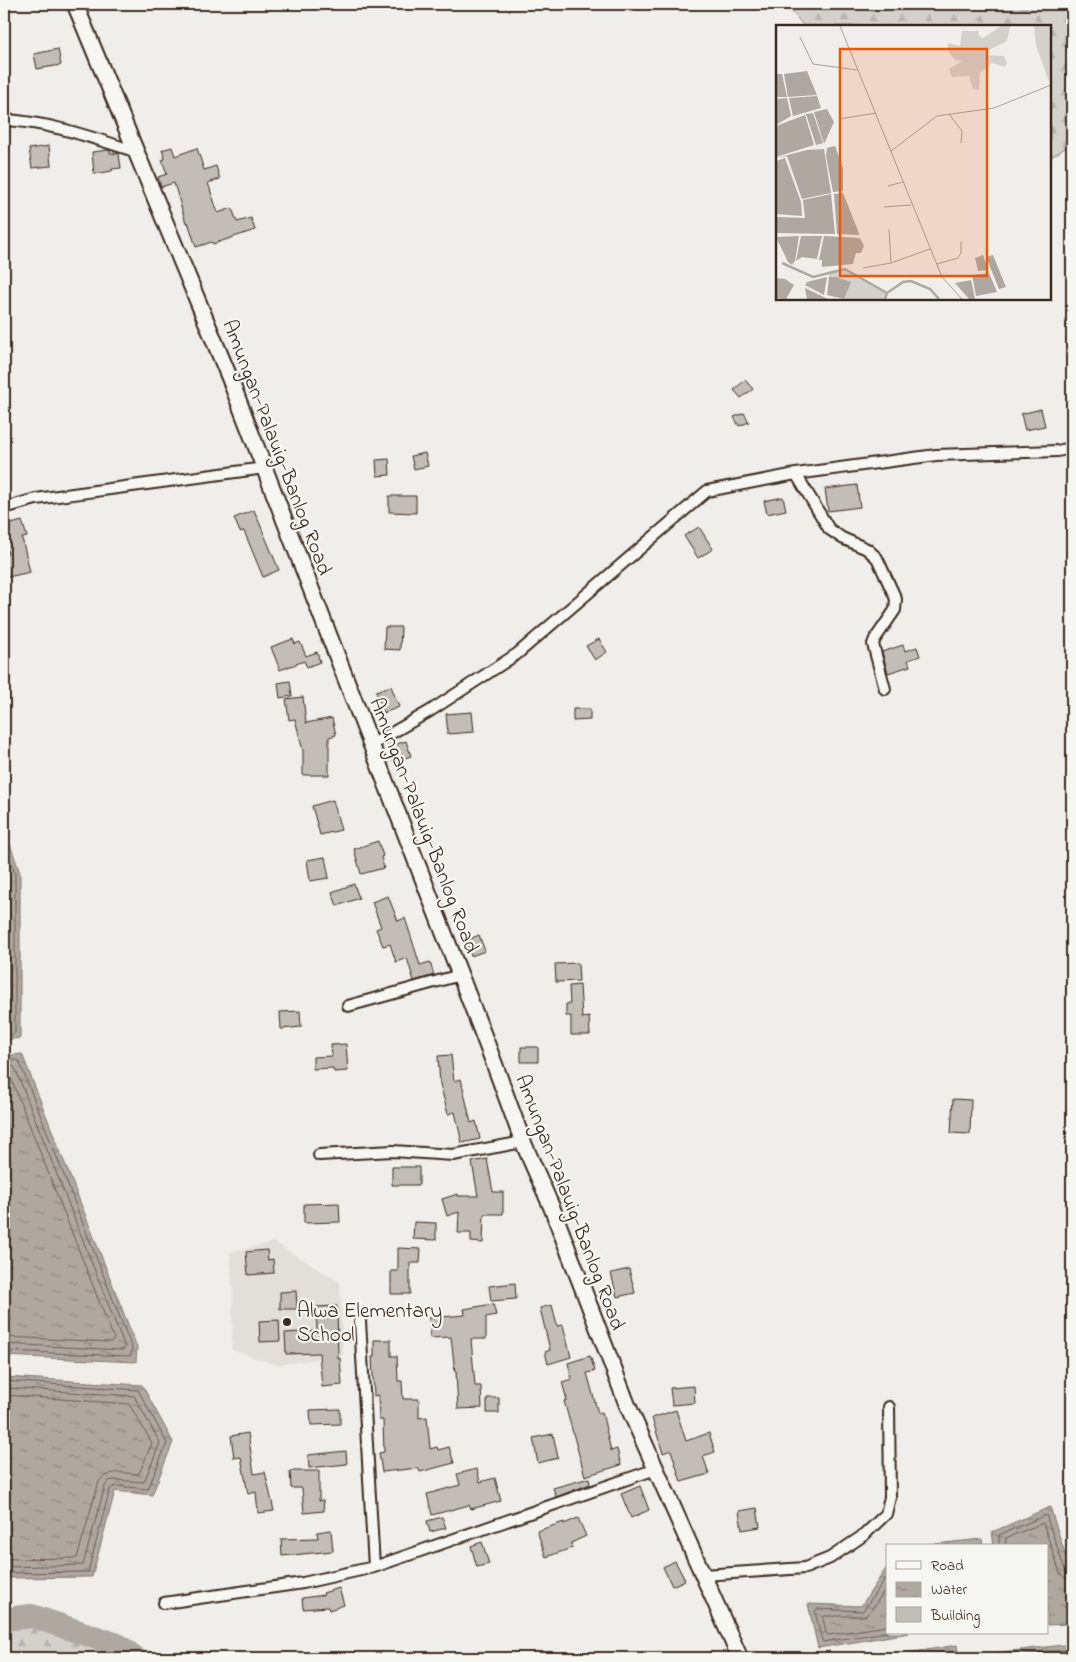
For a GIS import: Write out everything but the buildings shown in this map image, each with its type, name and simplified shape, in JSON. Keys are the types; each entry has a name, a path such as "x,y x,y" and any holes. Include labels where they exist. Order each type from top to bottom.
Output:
{"main road":[{"name":"Amungan-Palauig-Banlog Road","path":"76,4 230,379 523,1142 552,1208 627,1404 740,1658"}],"street":[{"path":"4,120 22,121 74,132 136,152"},
{"path":"371,745 430,711 517,654 707,492 796,474 936,455 1057,451 1072,448"},
{"path":"4,508 36,499 264,468"},
{"path":"796,474 829,529 842,538 867,549 877,558 896,599 895,610 873,644 885,689"},
{"path":"348,1006 460,975"},
{"path":"319,1154 393,1151 452,1156 523,1142"},
{"path":"360,1321 374,1567"},
{"path":"703,1575 805,1568 830,1558 864,1536 886,1514 890,1498 889,1407"},
{"path":"164,1603 303,1583 374,1567 656,1469"}],"shaded area":[{"name":"Alwa Elementary School","path":"274,1242 340,1282 343,1355 278,1365 232,1350 233,1293 230,1252"}],"green space":[{"path":"789,4 1072,4 1072,13 1068,19 1068,41 1072,43 1072,141 1051,157 1051,25 803,25 791,11"},
{"path":"32,1616 118,1645 135,1658 4,1658 4,1619"}],"water":[{"path":"4,827 20,873 20,1038 4,1040"},
{"path":"22,1054 137,1347 136,1362 4,1356 4,1056"},
{"path":"4,1377 142,1385 173,1442 152,1495 115,1491 92,1577 4,1578"},
{"path":"1050,1507 1072,1575 1072,1624 1048,1625 1048,1544 994,1544 992,1532"},
{"path":"982,1539 983,1544 935,1544"},
{"path":"886,1568 886,1634 903,1634 818,1648 808,1604 861,1606"},
{"path":"1072,1644 1072,1658 968,1658 968,1656"},
{"path":"957,1645 959,1658 877,1658"}],"waterway":[{"path":"4,1619 32,1616 118,1645 135,1658"}],"place":[{"name":"Alwa Elementary School","path":"287,1322"}]}
